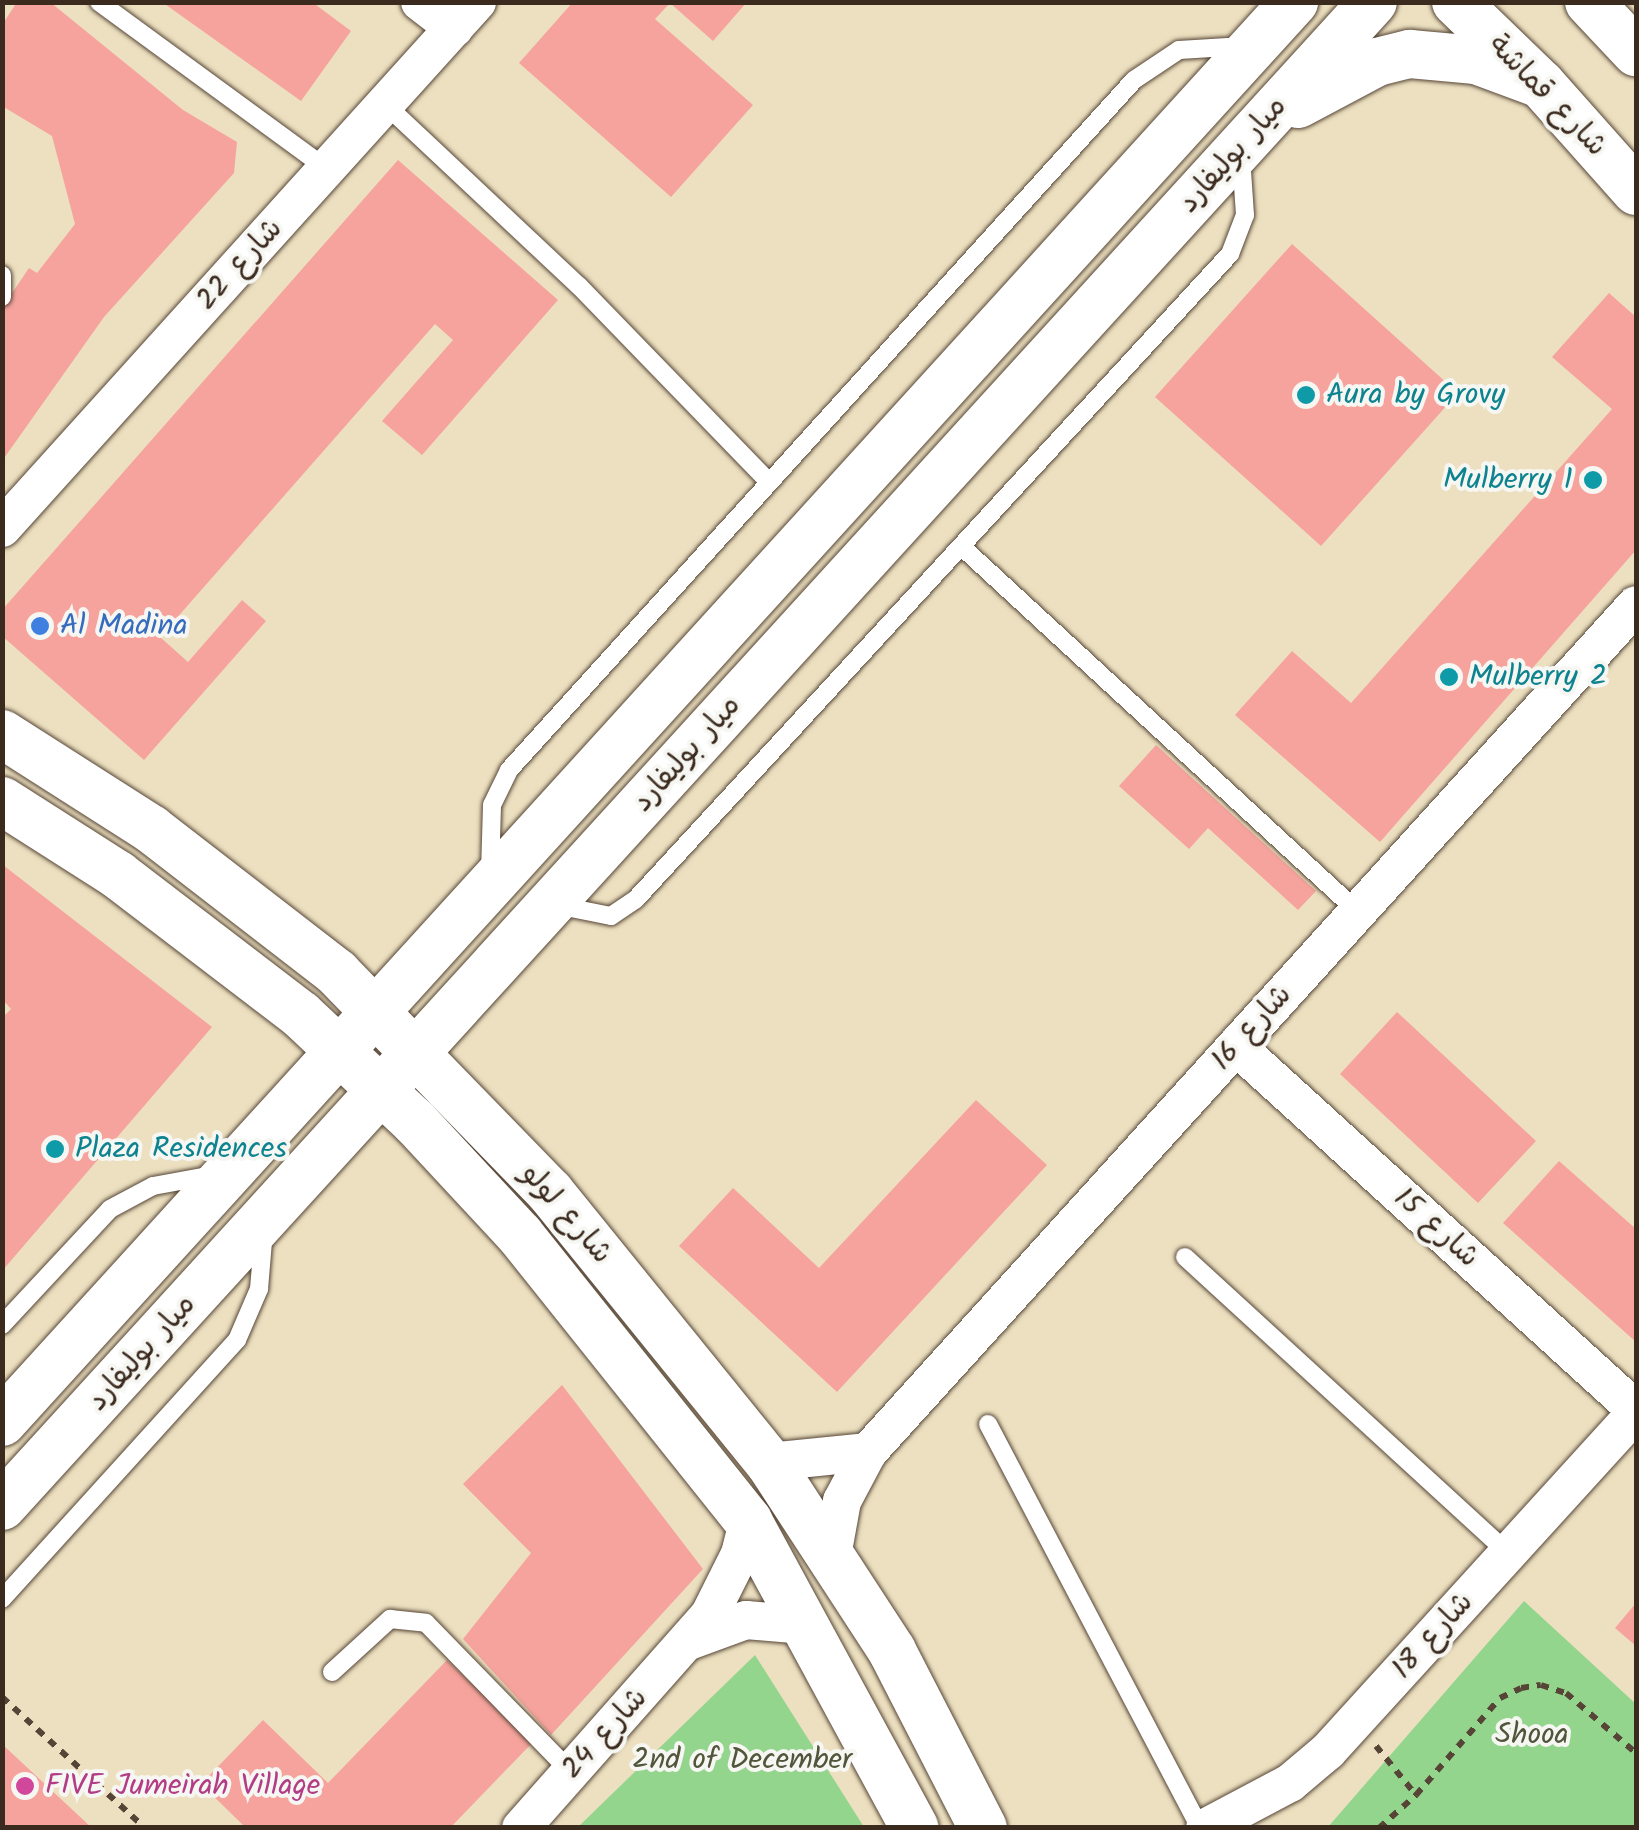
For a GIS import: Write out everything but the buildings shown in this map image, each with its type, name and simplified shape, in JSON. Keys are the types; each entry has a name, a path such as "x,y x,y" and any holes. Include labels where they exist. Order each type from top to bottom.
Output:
{"street":[{"path":"420,2 465,15"},
{"name":"ميار بوليفارد","path":"2,1422 1294,2"},
{"name":"ميار بوليفارد","path":"2,1506 1373,2"},
{"name":"شارع قماشة","path":"1456,2 1541,84 1636,191"},
{"path":"1589,2 1633,49"},
{"path":"1608,2 1633,49"},
{"name":"شارع 22","path":"3,527 465,15"},
{"path":"1250,136 1347,76 1410,54 1476,60 1541,84"},
{"name":"شارع 16","path":"832,1556 842,1502 868,1452 1636,605"},
{"name":"شارع لولو","path":"2,734 151,829 255,906 375,1010 550,1192 768,1462 832,1556 892,1651 983,1828"},
{"name":"شارع لولو","path":"2,802 227,954 381,1090 520,1235 748,1521 915,1828"},
{"name":"شارع 15","path":"1236,1046 1636,1412"},
{"name":"شارع 18","path":"1203,1828 1290,1783 1356,1721 1636,1412"},
{"path":"768,1462 868,1452"},
{"name":"شارع 24","path":"521,1828 689,1641 727,1585 748,1521"},
{"name":"شارع 24","path":"689,1641 746,1620 806,1625"}],"lane":[{"path":"99,2 327,169"},
{"path":"490,884 488,824 508,770 1147,67 1180,50 1254,46"},
{"path":"385,104 579,286 769,482"},
{"path":"551,904 595,917 625,910 1230,254 1245,215 1250,136"},
{"path":"2,275 2,296"},
{"path":"961,546 1358,912"},
{"path":"2,1325 130,1195 228,1172"},
{"path":"2,1599 237,1340 260,1289 265,1217"},
{"path":"1185,1257 1509,1554"},
{"path":"988,1424 1203,1828"},
{"path":"332,1672 390,1619 426,1622 571,1772"}],"path":[{"path":"1379,1828 1416,1795 1500,1698 1541,1685 1566,1694 1636,1754"},
{"path":"2,1697 145,1828"},
{"path":"1356,1721 1416,1795"}],"green space":[{"name":"Shooa","path":"1524,1601 1636,1704 1636,1827 1328,1827"},
{"name":"2nd of December","path":"755,1655 864,1827 578,1827"}],"place":[{"name":"Aura by Grovy","path":"1306,395"},
{"name":"Mulberry 1","path":"1593,480"},
{"name":"Al Madina","path":"40,626"},
{"name":"Mulberry 2","path":"1449,677"},
{"name":"Plaza Residences","path":"55,1149"},
{"name":"FIVE Jumeirah Village","path":"25,1786"}]}
